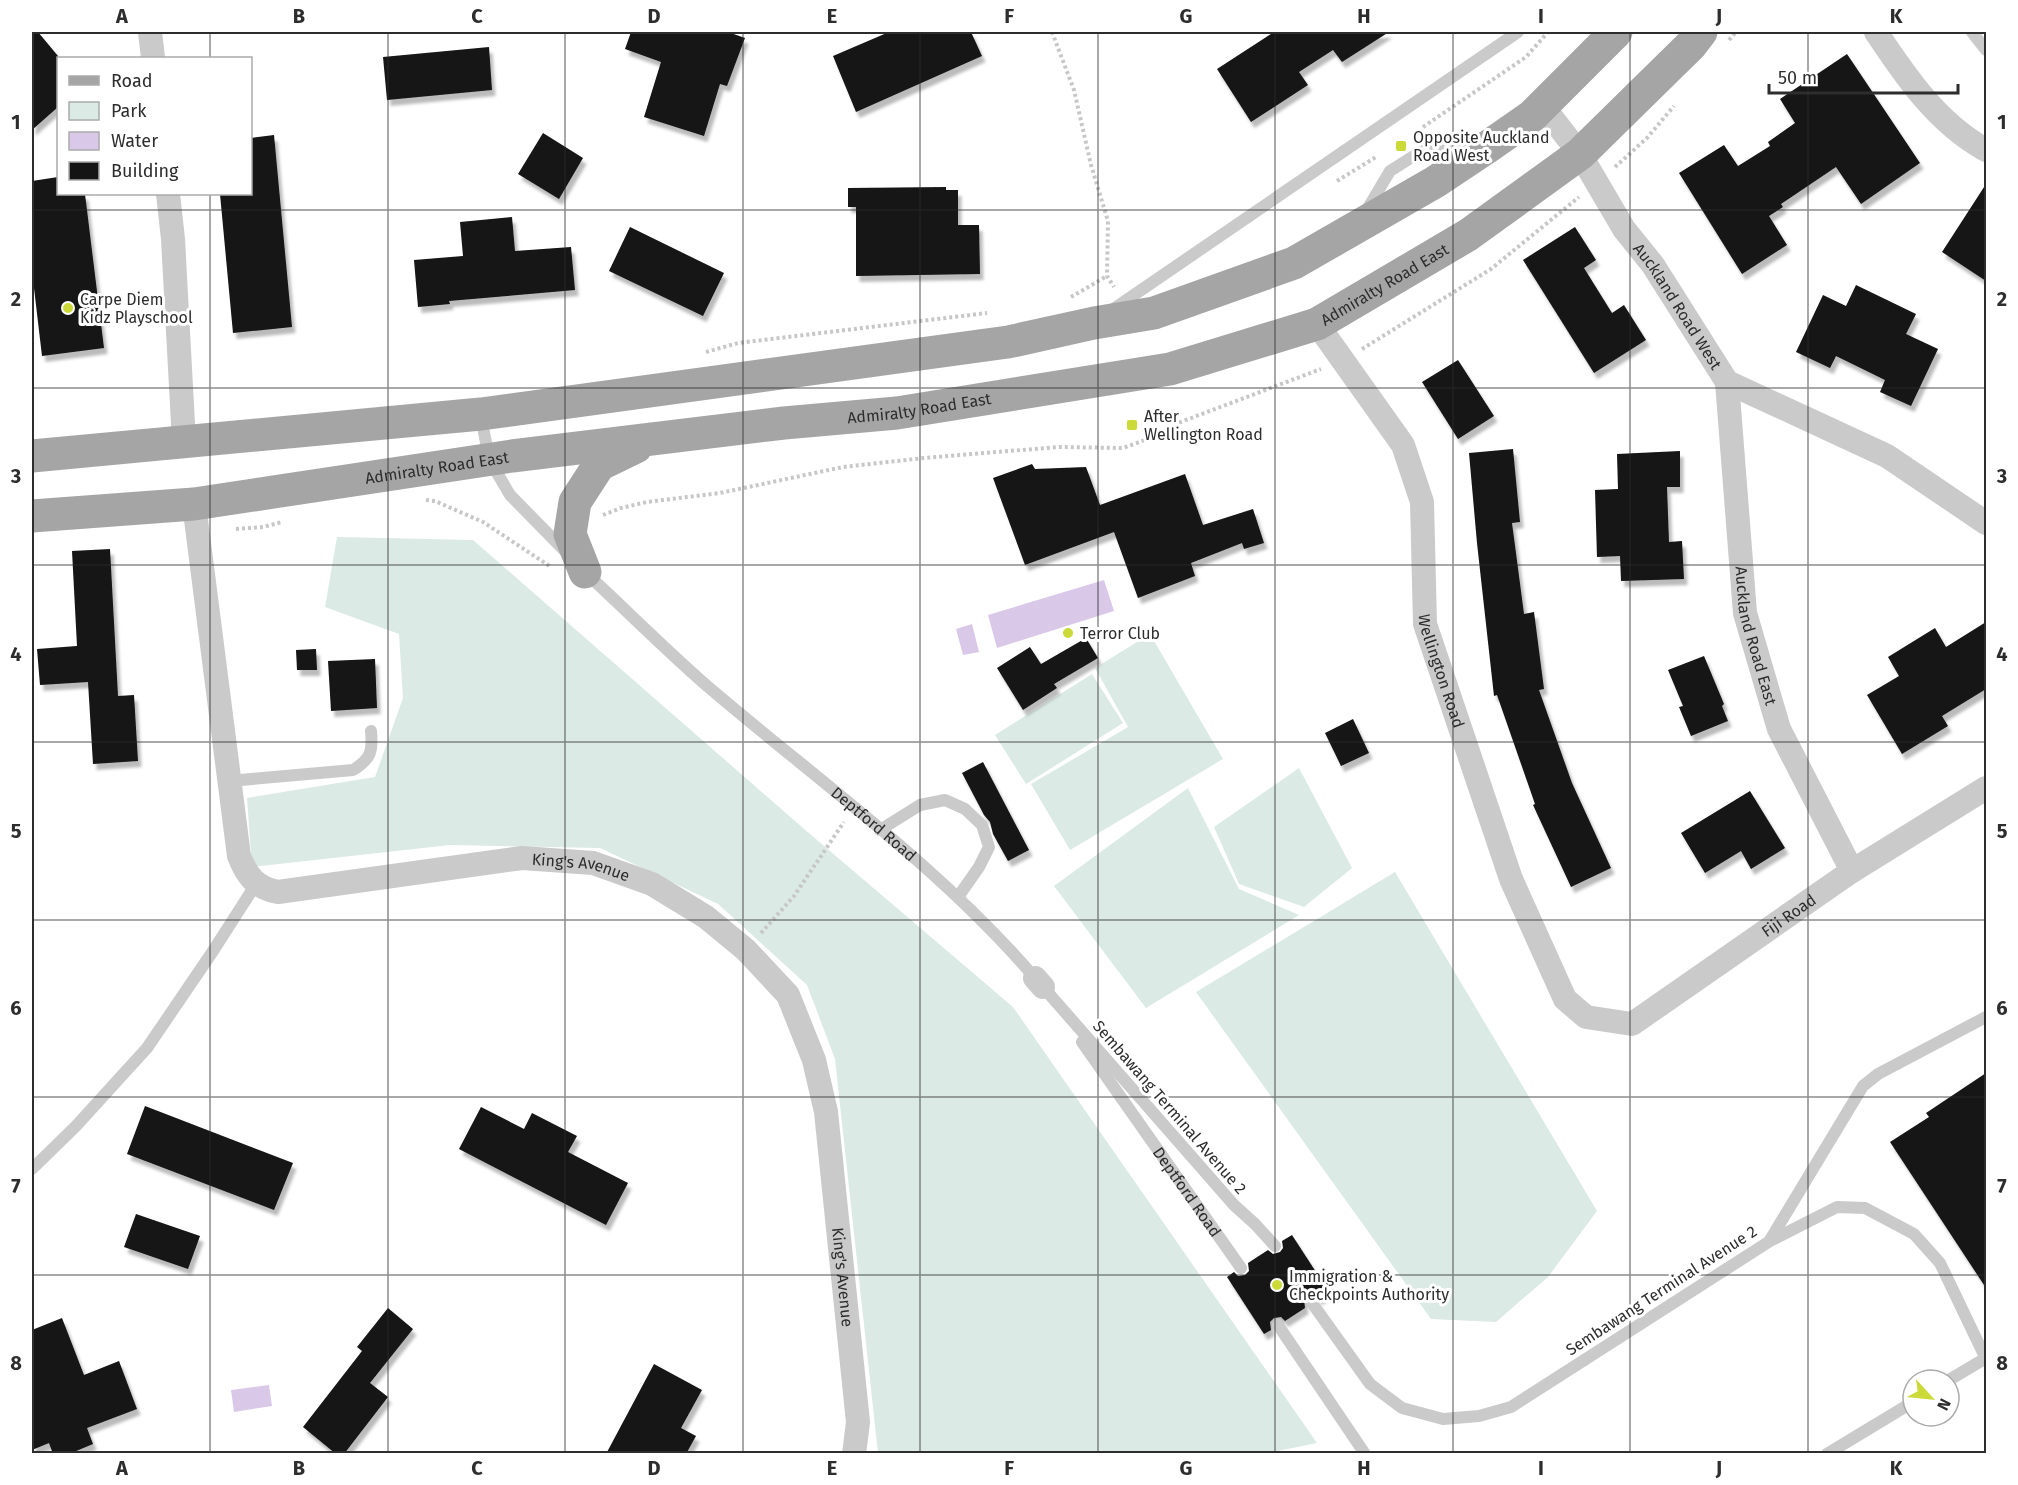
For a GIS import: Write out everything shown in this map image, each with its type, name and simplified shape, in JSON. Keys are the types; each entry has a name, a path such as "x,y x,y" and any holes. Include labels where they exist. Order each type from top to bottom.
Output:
{"main road":[{"path":"32,456 481,414 1008,342 1094,323 1154,313 1294,262 1435,182 1532,116 1616,32"},
{"name":"Admiralty Road East","path":"32,516 194,504 489,459 653,438 897,412 1170,369 1317,324 1468,235 1580,154 1691,45 1701,32"},
{"path":"585,572 570,534 575,502 599,465 653,438"}],"street":[{"path":"150,32 153,57"},
{"path":"1876,32 1906,76 1942,118 1969,141 1986,150"},
{"name":"Auckland Road West","path":"1542,105 1580,154 1624,229 1653,265 1727,382 1887,456 1986,523"},
{"path":"168,195 173,239 184,442"},
{"name":"Wellington Road","path":"1317,324 1403,446 1422,502 1425,624 1511,879 1566,999 1586,1017"},
{"name":"Auckland Road East","path":"1727,382 1745,613 1779,729 1852,871"},
{"path":"194,504 239,856 245,871 256,884"},
{"name":"Fiji Road","path":"1586,1017 1632,1024 1852,871 1986,788"},
{"name":"King's Avenue","path":"256,884 278,892 522,858 593,863 652,884 706,917 747,950 788,995 814,1060 826,1112 858,1422 855,1454"}],"lane":[{"path":"1094,323 1518,32"},
{"path":"1972,32 1986,50"},
{"name":"Deptford Road","path":"481,414 489,459 510,495 585,572 704,683 958,897 1012,951 1039,983 1241,1268"},
{"path":"229,781 353,770 364,763 372,748 371,731"},
{"path":"880,830 920,805 945,800 965,809 982,825 989,847 979,867 958,897"},
{"path":"32,1169 76,1126 147,1048 256,884"},
{"name":"Sembawang Terminal Avenue 2","path":"1039,983 1234,1205 1275,1246"},
{"name":"Sembawang Terminal Avenue 2","path":"1312,1304 1370,1384 1402,1408 1443,1419 1479,1416 1511,1407 1770,1241 1863,1086 1878,1074 1986,1017"},
{"path":"1770,1241 1837,1207 1865,1208 1914,1234 1940,1263 1986,1358 1961,1373"},
{"path":"1278,1325 1365,1454"},
{"path":"1827,1454 1901,1409"}],"path":[{"path":"1052,32 1074,90 1091,165 1108,220 1107,276 1125,302"},
{"path":"596,517 648,502 720,493 843,467 1058,447 1123,448 1153,437 1179,423 1344,361"},
{"path":"747,950 794,896 854,808"}],"green space":[{"path":"337,537 473,540 803,828 1013,1007 1317,1443 1262,1454 878,1453 835,1059 807,985 718,904 600,848 450,845 252,867 247,798 375,777 403,698 399,634 325,607"},
{"path":"1150,634 1223,759 1070,850 1031,784 1128,727 1095,668"},
{"path":"1092,674 1123,723 1026,784 995,735"},
{"path":"1299,768 1352,868 1304,907 1239,884 1214,827"},
{"path":"1188,788 1239,889 1299,915 1146,1008 1054,886"},
{"path":"1395,872 1597,1211 1548,1277 1496,1322 1431,1319 1196,992"}],"water":[{"path":"1104,580 1114,611 997,648 988,615"},
{"path":"972,624 979,652 963,655 956,629"},
{"path":"269,1385 272,1406 234,1412 231,1390"}],"building":[{"path":"32,32 38,32 58,56 57,108 32,130"},
{"path":"631,32 728,32 745,38 727,86 720,84 704,136 644,117 661,62 625,49"},
{"path":"889,32 971,32 982,56 856,112 833,56"},
{"path":"1274,32 1389,32 1342,62 1333,50 1299,72 1308,85 1251,122 1217,69"},
{"path":"489,47 492,90 387,100 383,57"},
{"path":"1847,54 1920,163 1861,204 1836,167 1781,204 1783,207 1769,216 1787,245 1742,274 1679,173 1724,145 1738,166 1770,146 1768,142 1795,123 1780,99"},
{"path":"543,133 583,158 559,199 518,174"},
{"path":"274,135 292,327 233,333 220,195 252,195 252,138"},
{"path":"57,177 57,195 85,195 104,348 42,356 32,271 32,181"},
{"path":"1986,184 1986,281 1942,252"},
{"path":"946,187 946,190 958,190 958,225 979,225 980,274 856,276 856,207 848,207 848,188"},
{"path":"512,217 515,251 571,247 575,290 449,301 450,304 418,307 414,260 463,256 460,222"},
{"path":"630,227 724,273 703,316 609,271"},
{"path":"1575,227 1596,260 1584,268 1612,313 1624,305 1646,340 1594,373 1523,260"},
{"path":"1856,285 1916,314 1906,334 1938,349 1911,406 1880,392 1885,380 1836,356 1830,368 1796,352 1823,295 1846,306"},
{"path":"1458,360 1494,416 1458,439 1422,382"},
{"path":"1513,449 1520,522 1512,523 1524,614 1534,612 1544,689 1539,690 1572,783 1611,868 1571,887 1533,805 1535,804 1497,695 1494,696 1469,453"},
{"path":"1680,451 1680,487 1667,487 1669,542 1682,541 1684,579 1621,581 1620,556 1597,557 1595,490 1618,489 1617,454"},
{"path":"1032,464 1035,469 1086,467 1100,505 1185,474 1203,525 1253,509 1264,543 1244,549 1242,543 1191,563 1195,576 1138,598 1114,532 1025,565 993,478"},
{"path":"110,549 118,696 134,695 138,761 93,764 88,682 40,685 37,649 77,646 72,551"},
{"path":"1986,622 1986,689 1942,716 1948,726 1902,754 1867,695 1899,676 1888,657 1935,628 1946,647"},
{"path":"1086,638 1098,658 1054,684 1057,688 1023,710 997,668 1030,647 1041,664"},
{"path":"316,649 317,670 297,670 296,650"},
{"path":"1704,656 1724,704 1722,706 1728,721 1691,736 1679,707 1683,706 1668,670"},
{"path":"375,659 377,708 331,711 328,661"},
{"path":"1353,719 1369,753 1341,766 1325,733"},
{"path":"983,762 1029,850 1008,861 993,834 990,822 962,773"},
{"path":"1750,791 1785,848 1751,869 1741,851 1705,873 1681,833"},
{"path":"1986,1073 1986,1288 1890,1142 1929,1117 1926,1113"},
{"path":"145,1106 293,1163 274,1210 127,1154"},
{"path":"481,1107 524,1129 532,1113 577,1136 568,1152 628,1183 606,1225 459,1149"},
{"path":"136,1214 200,1236 188,1269 124,1247"},
{"path":"1292,1235 1329,1292 1319,1299 1315,1295 1308,1296 1304,1300 1305,1308 1285,1321 1281,1317 1274,1318 1270,1322 1271,1330 1264,1334 1227,1277 1234,1272 1238,1276 1245,1275 1249,1271 1248,1263 1268,1250 1273,1254 1280,1252 1283,1248 1282,1241"},
{"path":"388,1308 413,1329 370,1383 388,1397 344,1454 336,1454 303,1427 362,1351 357,1347"},
{"path":"62,1318 84,1375 119,1361 137,1409 87,1428 93,1444 69,1454 53,1454 49,1443 32,1450 32,1330"},
{"path":"654,1364 702,1390 681,1428 696,1436 686,1454 606,1454"}],"place":[{"name":"Opposite Auckland Road West","path":"1401,146"},
{"name":"Carpe Diem Kidz Playschool","path":"68,308"},
{"name":"After Wellington Road","path":"1132,425"},
{"name":"Terror Club","path":"1068,633"},
{"name":"Immigration & Checkpoints Authority","path":"1277,1285"}]}
